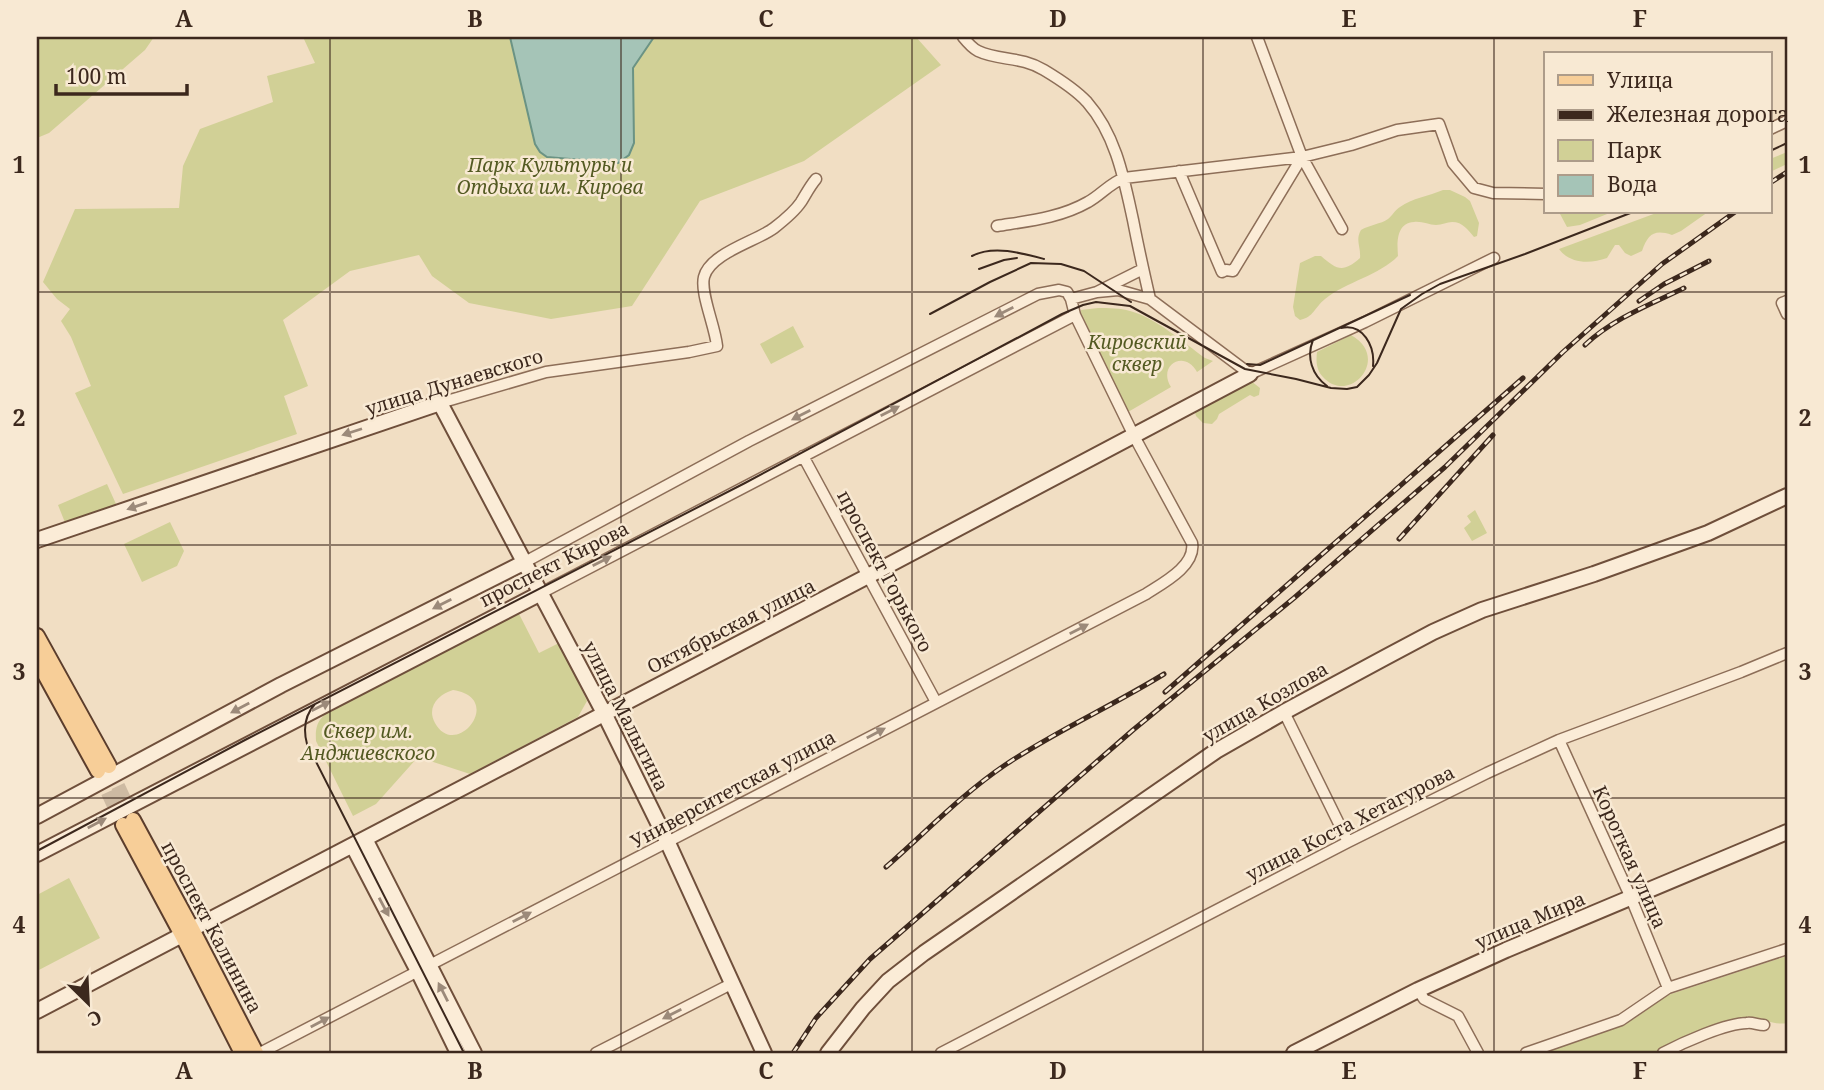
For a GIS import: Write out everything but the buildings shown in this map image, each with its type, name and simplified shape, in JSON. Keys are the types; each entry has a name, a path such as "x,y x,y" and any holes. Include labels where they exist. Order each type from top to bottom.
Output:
{"main road":[{"path":"37,636 103,769 37,660"},
{"name":"проспект Калинина","path":"128,822 187,932 258,1053"},
{"name":"проспект Калинина","path":"187,932 242,1053"}],"street":[{"path":"963,37 975,50 1030,62 1067,84 1087,102 1106,130 1118,156 1150,299"},
{"path":"1257,37 1302,157 1342,229"},
{"path":"997,226 1071,211 1089,202 1115,181 1124,178 1302,157 1397,130 1438,124 1453,163 1474,188 1493,193 1544,194"},
{"path":"1179,171 1222,272 1233,271 1302,157"},
{"name":"улица Дунаевского","path":"37,540 492,387 546,372 717,346 716,331 706,301 705,273 713,263 735,248 772,229 800,204 807,189 816,179"},
{"path":"1097,292 1118,290 1150,299 1250,374 1365,322 1494,258"},
{"name":"проспект Кирова","path":"37,816 281,685 525,562 749,441 1038,294 1059,290 1069,295 1097,292 1143,269"},
{"path":"1069,295 1075,315 1134,436"},
{"path":"1785,302 1787,314"},
{"name":"проспект Кирова","path":"37,854 1075,315"},
{"name":"Октябрьская улица","path":"37,1011 1250,374"},
{"name":"улица Малыгина","path":"440,403 604,713 668,843 764,1053"},
{"name":"Университетская улица","path":"258,1053 668,843 1146,594 1166,581 1187,564 1194,549 1188,533 1134,436"},
{"name":"проспект Горького","path":"803,456 936,702"},
{"name":"улица Козлова","path":"828,1053 888,981 924,953 1216,751 1433,632 1482,610 1708,533 1787,496"},
{"name":"улица Коста Хетагурова","path":"942,1053 1348,842 1487,773 1559,740 1787,653"},
{"path":"1284,712 1348,842"},
{"name":"Короткая улица","path":"1559,740 1631,898 1668,988"},
{"name":"улица Мира","path":"1294,1053 1506,950 1787,832"},
{"path":"359,843 424,968 474,1053"},
{"path":"1526,1053 1621,1020 1668,988 1787,949"},
{"path":"424,968 458,1053"},
{"path":"597,1053 733,983"},
{"path":"1419,990 1424,999 1458,1016 1478,1053"},
{"path":"1663,1053 1721,1029 1746,1023 1763,1025"}],"green space":[{"path":"37,37 154,37 145,50 49,133 37,138"},
{"name":"Парк Культуры и Отдыха им. Кирова","path":"303,37 916,37 941,65 804,161 700,201 632,306 551,319 469,303 432,276 419,255 350,271 283,320 308,386 284,396 297,434 123,494 75,393 91,386 71,337 61,321 70,309 57,299 43,282 75,209 179,208 183,166 200,129 273,102 267,76 315,63"},
{"path":"1787,152 1787,164 1772,171 1772,158"},
{"path":"1450,190 1470,201 1479,223 1477,236 1474,237 1456,222 1436,225 1408,223 1399,234 1398,256 1391,263 1333,293 1308,317 1300,320 1295,316 1293,307 1300,263 1321,256 1336,267 1349,266 1360,258 1358,240 1361,230 1385,221 1410,201"},
{"path":"1560,214 1607,214 1580,225 1567,227"},
{"path":"1654,214 1705,214 1672,235 1652,234 1642,251 1631,256 1619,245 1615,245 1607,258 1581,261 1569,258 1559,249"},
{"name":"Кировский сквер","path":"1122,309 1140,314 1213,361 1197,372 1186,362 1174,363 1167,372 1171,387 1128,412 1081,313 1081,310"},
{"path":"793,326 804,347 771,364 760,344"},
{"path":"1351,335 1363,345 1368,355 1367,366 1362,376 1354,383 1344,386 1333,384 1319,371 1317,352"},
{"path":"1251,381 1260,388 1259,395 1250,395 1219,414 1212,424 1203,423 1196,416 1194,409"},
{"path":"107,484 116,504 66,525 58,505"},
{"path":"1475,510 1487,533 1472,541 1464,528 1471,522 1467,516"},
{"path":"170,522 184,551 177,566 142,582 124,544"},
{"name":"Сквер им. Анджиевского","path":"518,612 539,653 559,643 587,701 578,717 470,774 418,757 376,804 353,816 316,741 319,722 333,708","holes":["453,690 468,695 475,704 476,714 472,724 454,735 444,733 433,717 435,702"]},
{"path":"69,878 100,938 37,971 37,895"},
{"path":"1787,956 1787,1023 1754,1018 1739,1019 1688,1036 1656,1053 1542,1053 1634,1019 1668,995"}],"water":[{"path":"510,37 654,37 633,68 634,143 629,155 618,163 547,157 540,152 535,144"}],"tunnel":[{"path":"109,767 133,818"},
{"path":"99,773 121,821"}],"tram line":[{"path":"1772,150 1787,143"},
{"path":"37,851 245,740 745,483 1083,305 1096,302 1130,306 1245,369 1347,389 1357,387 1369,375 1401,309 1422,294 1440,284 1628,214"},
{"path":"972,256 998,251 1044,259"},
{"path":"979,269 1017,258"},
{"path":"930,314 1031,263 1061,264 1084,271 1131,302"},
{"path":"1247,364 1260,365 1410,295"},
{"path":"1341,328 1356,329 1366,338 1372,351 1373,366"},
{"path":"1313,340 1310,359 1318,377 1327,386"},
{"path":"315,704 306,722 307,744 464,1053"}],"railway":[{"path":"1772,182 1787,172"},
{"path":"793,1053 816,1018 870,959 1133,730 1294,598 1445,467 1563,352 1662,264 1732,214"},
{"path":"1639,301 1664,284 1709,261"},
{"path":"1585,345 1619,320 1684,288"},
{"path":"1165,692 1523,378"},
{"path":"1399,539 1493,435"},
{"path":"886,867 989,776 1044,741 1164,674"}]}
